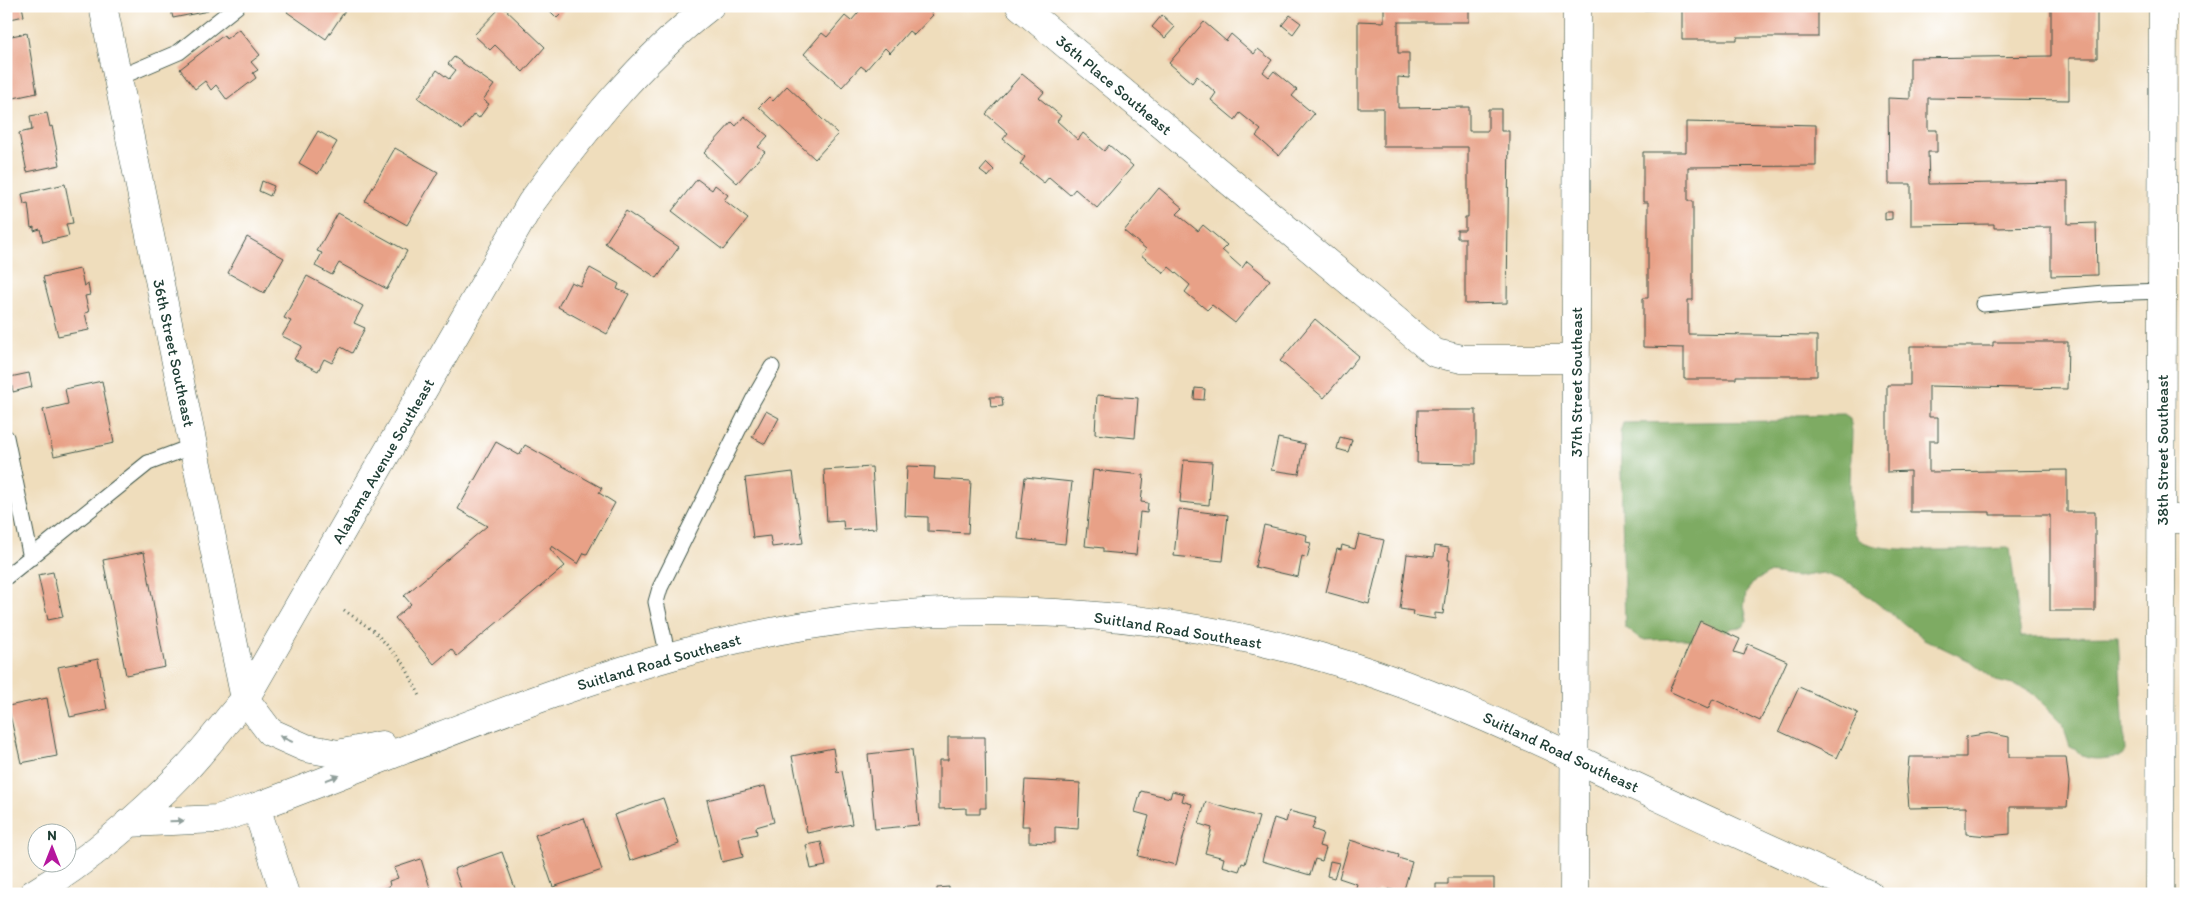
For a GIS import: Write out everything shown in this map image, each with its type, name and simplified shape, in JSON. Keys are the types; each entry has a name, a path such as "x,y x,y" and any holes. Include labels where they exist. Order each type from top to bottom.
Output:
{"street":[{"name":"36th Street Southeast","path":"103,6 245,699"},
{"name":"36th Place Southeast","path":"1020,6 1435,353 1462,359 1575,359"},
{"name":"37th Street Southeast","path":"1574,894 1577,6"},
{"name":"38th Street Southeast","path":"2160,894 2174,519 2163,291 2163,6"},
{"name":"Alabama Avenue Southeast","path":"33,894 64,875 128,823 186,769 245,699 531,203 560,163 621,90 700,9"},
{"name":"Suitland Road Southeast","path":"128,823 218,819 256,808 544,697 668,657 744,637 804,626 912,614 1005,612 1141,620 1268,643 1376,674 1461,706 1869,894"},
{"name":"Suitland Road Southeast","path":"245,699 270,732 306,748 338,754 452,732"},
{"path":"256,808 285,894"}],"lane":[{"path":"118,78 179,52 237,6"},
{"path":"1983,304 2104,293 2163,291"},
{"path":"668,657 656,602 660,588 749,408 772,367"},
{"path":"6,437 30,558"},
{"path":"6,578 148,463 193,446"}],"path":[{"path":"344,610 375,632 404,664 420,696"}],"green space":[{"path":"1844,414 1850,418 1852,431 1850,501 1853,528 1857,537 1866,543 1904,549 2010,548 2021,637 2118,636 2125,751 2120,757 2095,759 2079,753 2075,748 2070,747 2062,723 2033,694 2021,687 1996,681 1972,662 1924,639 1852,584 1823,573 1797,577 1769,573 1752,583 1746,593 1744,606 1747,620 1743,627 1732,628 1712,643 1685,639 1642,640 1625,627 1620,433 1623,423 1778,421 1797,415"}],"building":[{"path":"6,6 22,6 24,16 6,20"},
{"path":"170,6 208,6 208,11 173,18"},
{"path":"291,6 348,6 326,39 287,12"},
{"path":"502,6 545,47 523,72 495,45 490,50 474,35"},
{"path":"545,6 569,6 557,18"},
{"path":"864,6 923,6 933,15 914,35 909,31 890,53 885,48 866,70 861,66 842,87 804,54 822,33 827,37 845,16 851,21"},
{"path":"1384,6 1469,6 1469,22 1398,22 1398,53 1409,53 1409,78 1398,77 1398,108 1469,107 1469,131 1488,131 1488,109 1501,109 1501,131 1509,131 1507,303 1465,304 1465,238 1457,238 1457,230 1465,230 1465,217 1468,217 1468,147 1383,147 1383,108 1358,108 1358,21 1384,22"},
{"path":"1644,6 1818,6 1818,37 1737,37 1737,40 1682,40 1682,9 1644,10"},
{"path":"2051,8 2097,8 2097,58 2069,58 2069,100 1928,98 1928,130 1937,130 1937,152 1928,152 1929,184 2068,182 2068,224 2096,223 2097,275 2051,276 2051,227 1994,228 1994,224 1911,225 1911,184 1889,184 1888,98 1910,99 1910,58 2051,56"},
{"path":"1162,15 1175,27 1165,38 1152,27"},
{"path":"1290,15 1301,23 1293,34 1282,25"},
{"path":"1204,22 1226,41 1231,34 1254,54 1258,49 1272,60 1263,72 1269,77 1274,71 1297,90 1292,96 1314,114 1279,156 1256,136 1261,130 1240,113 1235,120 1211,100 1216,93 1197,76 1192,83 1169,63"},
{"path":"239,29 260,55 251,62 258,70 253,73 256,78 227,100 216,85 211,90 205,81 195,89 180,69 224,35 226,39"},
{"path":"27,33 37,93 9,99 6,87 6,37"},
{"path":"454,57 494,85 483,100 489,104 479,118 474,114 462,130 418,98 437,70 449,79 456,70 448,64"},
{"path":"1022,74 1044,92 1039,98 1061,116 1057,121 1078,140 1083,133 1104,151 1109,145 1133,166 1097,208 1075,189 1070,195 1049,177 1044,183 1020,164 1025,157 1003,139 1008,133 986,114"},
{"path":"787,86 838,134 815,159 759,107 769,97 773,101"},
{"path":"47,113 50,127 52,126 60,165 27,172 19,133 32,130 30,116"},
{"path":"744,116 768,136 758,147 765,152 737,183 704,153 732,122 736,126"},
{"path":"1686,122 1816,125 1816,166 1688,167 1688,201 1693,201 1693,300 1688,300 1688,334 1817,336 1817,376 1736,376 1736,379 1684,379 1684,348 1643,347 1643,298 1648,298 1648,202 1643,202 1643,152 1686,152"},
{"path":"318,131 337,142 318,174 299,163"},
{"path":"395,148 438,172 407,225 365,201"},
{"path":"987,163 994,170 988,177 980,171"},
{"path":"697,179 712,190 715,185 728,195 724,200 748,219 723,250 672,211"},
{"path":"262,181 274,186 270,196 259,191"},
{"path":"65,184 73,223 66,224 69,236 43,242 40,229 34,231 34,227 31,228 28,203 24,204 22,194"},
{"path":"1159,188 1183,208 1177,214 1198,231 1203,225 1227,245 1222,250 1242,268 1247,261 1270,280 1235,323 1212,305 1207,310 1185,292 1190,285 1169,267 1164,273 1141,255 1146,249 1124,231"},
{"path":"626,211 679,247 657,278 605,243"},
{"path":"1885,212 1892,212 1892,219 1885,220"},
{"path":"338,213 407,251 387,289 339,263 332,275 315,266 322,253 317,251"},
{"path":"247,237 284,258 264,293 228,273"},
{"path":"590,268 619,284 617,289 629,294 607,334 558,307 571,282 580,286"},
{"path":"80,269 84,286 88,284 90,295 85,296 89,312 85,313 89,330 58,336 43,277"},
{"path":"307,276 363,306 354,323 365,328 352,353 341,347 332,363 324,359 318,371 294,359 302,346 282,336 291,321 284,318"},
{"path":"1315,319 1359,356 1324,398 1280,361"},
{"path":"1993,342 2068,342 2067,389 1929,386 1929,417 1938,417 1938,441 1929,441 1929,472 2067,470 2067,512 2095,512 2095,611 2050,611 2050,515 1990,515 1990,512 1910,512 1910,471 1887,472 1887,385 1910,385 1910,346 1993,346"},
{"path":"29,373 32,387 13,392 10,377"},
{"path":"102,381 114,443 54,456 43,410 68,404 65,389"},
{"path":"1195,388 1205,389 1204,400 1194,399"},
{"path":"1097,395 1138,398 1135,438 1095,434"},
{"path":"990,397 1002,397 1003,406 991,407"},
{"path":"1418,410 1476,410 1476,464 1417,463"},
{"path":"766,411 779,418 765,444 752,437"},
{"path":"1340,437 1352,440 1348,452 1337,449"},
{"path":"1278,438 1305,444 1299,474 1271,470"},
{"path":"496,442 519,455 525,445 602,488 599,493 615,503 587,554 584,553 578,564 552,546 550,549 565,566 457,656 451,649 434,664 395,618 411,604 404,596 487,526 458,509"},
{"path":"1184,460 1212,462 1209,505 1180,502"},
{"path":"907,466 935,467 934,479 971,481 968,533 928,531 928,517 905,516"},
{"path":"872,467 876,528 844,530 843,521 827,522 824,470"},
{"path":"1093,470 1144,475 1141,502 1148,503 1147,513 1140,512 1136,555 1103,552 1103,548 1085,546"},
{"path":"793,472 803,543 772,547 770,536 753,538 745,478"},
{"path":"1025,477 1072,482 1065,544 1018,539"},
{"path":"1179,509 1228,515 1223,561 1174,556"},
{"path":"1264,525 1307,535 1306,542 1311,543 1307,558 1302,556 1298,577 1255,567"},
{"path":"1359,534 1384,540 1369,604 1326,592 1337,549 1341,550 1342,545 1355,549"},
{"path":"1435,546 1449,548 1448,560 1450,560 1443,614 1435,613 1435,619 1412,615 1413,611 1400,609 1407,554 1434,557"},
{"path":"144,552 165,667 126,675 103,560"},
{"path":"53,572 63,617 48,620 38,575"},
{"path":"1700,621 1740,639 1734,652 1744,655 1748,644 1787,661 1760,721 1713,699 1708,709 1669,691"},
{"path":"98,659 107,709 70,717 58,667"},
{"path":"1799,687 1858,713 1837,758 1779,731"},
{"path":"47,698 57,756 21,763 8,706"},
{"path":"1989,733 2009,737 2009,757 2066,757 2069,782 2067,807 2010,807 2010,834 1988,836 1966,834 1966,807 1909,808 1907,782 1909,757 1966,757 1966,737"},
{"path":"948,737 985,737 986,808 980,808 980,814 966,814 966,808 939,809 939,760 948,760"},
{"path":"833,748 837,772 842,771 852,824 807,833 792,756"},
{"path":"912,749 919,825 875,829 868,754"},
{"path":"1025,780 1080,783 1078,829 1055,827 1055,843 1029,842 1029,826 1022,826"},
{"path":"765,786 774,822 756,827 757,834 739,838 743,857 722,862 707,800"},
{"path":"1141,791 1170,798 1172,791 1184,794 1182,801 1192,804 1176,865 1138,856 1149,816 1135,812"},
{"path":"663,798 679,844 630,861 614,815"},
{"path":"1206,802 1259,817 1245,864 1242,863 1239,871 1222,866 1224,858 1205,853 1212,828 1199,824"},
{"path":"1289,811 1316,818 1312,829 1323,833 1319,846 1326,848 1322,861 1315,859 1310,875 1262,861 1274,818 1286,822"},
{"path":"584,818 602,870 553,887 535,835"},
{"path":"1350,840 1399,855 1398,858 1412,862 1403,893 1389,889 1388,892 1378,890 1376,894 1354,894 1357,884 1339,878"},
{"path":"821,842 826,866 811,869 806,845"},
{"path":"502,852 517,894 463,894 454,869"},
{"path":"421,859 432,894 367,894 390,886 389,881 398,878 394,868"},
{"path":"1330,861 1339,863 1334,878 1327,876"},
{"path":"1448,878 1494,878 1494,894 1436,894 1436,884 1448,884"},
{"path":"949,887 950,894 937,894 937,888"}]}
